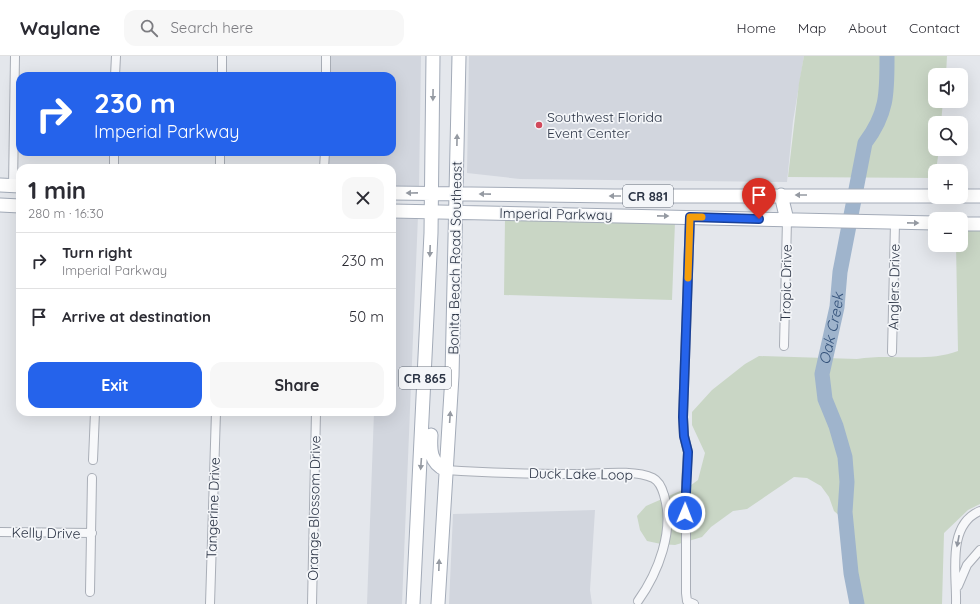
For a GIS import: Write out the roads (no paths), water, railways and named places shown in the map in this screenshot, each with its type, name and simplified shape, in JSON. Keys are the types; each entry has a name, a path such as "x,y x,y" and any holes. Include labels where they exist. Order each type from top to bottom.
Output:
{"main road":[{"name":"Bonita Beach Road Southeast","path":"413,604 432,212 433,56"},
{"name":"Bonita Beach Road Southeast","path":"438,604 452,376 459,56"},
{"name":"Imperial Parkway","path":"396,193 614,196 928,196"},
{"path":"690,217 692,208 698,204 726,195"},
{"path":"781,195 787,220"},
{"path":"968,196 980,196"},
{"path":"0,205 16,206"},
{"name":"Imperial Parkway","path":"396,211 928,223"},
{"path":"968,224 980,224"},
{"path":"426,360 433,381 430,450 433,460 438,466 446,470"}],"street":[{"path":"11,186 15,56"},
{"path":"116,56 116,72"},
{"path":"222,56 222,72"},
{"path":"326,56 326,72"},
{"path":"690,217 683,417 684,436 688,452 686,482 686,593 687,601 694,604"},
{"name":"Tropic Drive","path":"784,346 787,220"},
{"name":"Anglers Drive","path":"892,352 895,223"},
{"path":"93,460 94,416"},
{"name":"Tangerine Drive","path":"210,604 216,416"},
{"name":"Orange Blossom Drive","path":"312,604 316,416"},
{"name":"Duck Lake Loop","path":"446,470 526,473 628,473 652,477 658,481 667,503 666,536 648,587 638,601"},
{"path":"90,592 92,478"},
{"path":"956,604 958,538 963,525 968,519 980,511"},
{"name":"Kelly Drive","path":"0,532 92,533"},
{"path":"956,594 967,564 980,550"}],"waterway":[{"name":"Oak Creek","path":"857,604 851,573 845,512 847,482 845,457 836,426 825,399 822,374 837,307 840,272 865,143 878,122 885,101 887,56"}],"place":[{"name":"Southwest Florida Event Center","path":"539,125"}]}
